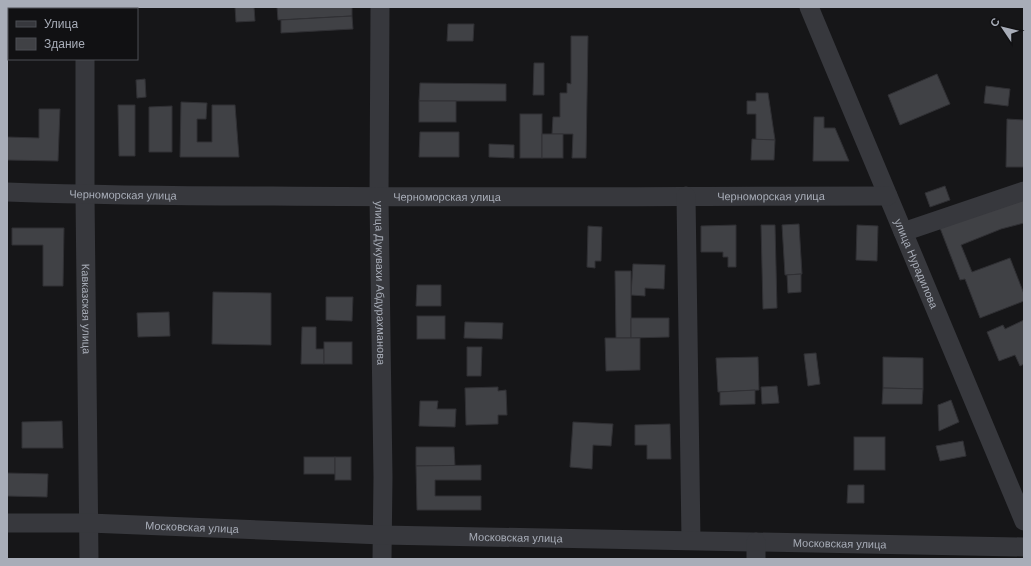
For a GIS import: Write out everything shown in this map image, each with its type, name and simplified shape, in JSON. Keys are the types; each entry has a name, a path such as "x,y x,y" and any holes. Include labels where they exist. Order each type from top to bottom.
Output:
{"street":[{"name":"улица Дукувахи Абдурахманова","path":"380,7 379,197 383,477 382,559"},
{"name":"улица Нурадилова","path":"809,7 1024,521"},
{"name":"Кавказская улица","path":"85,60 89,559"},
{"path":"903,232 1024,191"},
{"name":"Черноморская улица","path":"7,192 85,195 379,197 888,196"},
{"path":"686,196 691,540"},
{"name":"Московская улица","path":"7,523 89,523 382,535 691,540 756,550 1024,546"}],"building":[{"path":"235,7 254,7 255,21 236,22"},
{"path":"277,7 352,7 352,16 278,20"},
{"path":"352,16 353,29 281,33 281,20"},
{"path":"448,24 474,24 473,41 447,41"},
{"path":"571,36 588,36 586,158 572,158 573,134 552,134 553,117 560,117 560,93 567,93 567,83 571,84"},
{"path":"534,63 544,63 544,95 533,95"},
{"path":"937,74 950,104 900,125 888,95"},
{"path":"145,79 146,97 137,98 136,80"},
{"path":"420,83 506,84 506,101 419,101"},
{"path":"986,86 1010,89 1008,106 984,103"},
{"path":"756,93 768,93 775,140 756,140 756,114 747,114 747,101 756,101"},
{"path":"419,101 456,101 456,122 419,122"},
{"path":"181,102 207,103 206,119 197,119 197,142 212,142 212,105 235,105 239,157 180,157"},
{"path":"118,105 135,105 135,156 119,156"},
{"path":"172,106 172,152 149,152 149,107"},
{"path":"39,109 60,109 58,161 7,160 7,137 39,138"},
{"path":"520,114 542,114 542,158 520,158"},
{"path":"814,117 824,117 824,128 835,128 849,161 813,161"},
{"path":"1007,119 1024,120 1024,167 1006,167"},
{"path":"420,132 459,132 459,157 419,157"},
{"path":"542,134 563,134 563,158 542,158"},
{"path":"752,139 775,140 774,160 751,160"},
{"path":"489,144 514,145 514,158 489,157"},
{"path":"945,186 950,200 930,207 925,193"},
{"path":"1024,200 1024,223 1001,229 961,245 972,272 1010,258 1024,294 1024,301 980,318 965,279 960,280 940,228"},
{"path":"799,224 802,274 785,275 782,225"},
{"path":"736,225 736,267 728,267 728,257 723,257 723,252 701,252 701,226"},
{"path":"761,225 775,225 777,308 763,309"},
{"path":"857,225 878,226 877,261 856,260"},
{"path":"588,226 602,227 601,261 595,261 595,268 587,267"},
{"path":"12,228 64,228 63,286 43,286 43,245 12,245"},
{"path":"633,264 665,265 664,289 645,288 645,296 631,295"},
{"path":"615,271 631,271 631,338 616,338"},
{"path":"801,274 801,292 788,293 787,275"},
{"path":"417,285 441,285 441,306 416,306"},
{"path":"213,292 271,293 271,345 212,344"},
{"path":"326,297 353,297 352,321 326,320"},
{"path":"169,312 170,336 138,337 137,313"},
{"path":"417,316 445,316 445,339 417,339"},
{"path":"631,318 669,318 669,337 631,338"},
{"path":"1024,320 1024,364 1020,366 1015,355 999,361 987,332 1003,325 1005,329"},
{"path":"465,322 503,323 502,339 464,338"},
{"path":"302,327 316,327 316,349 324,349 324,364 301,364"},
{"path":"605,338 640,338 640,370 606,371"},
{"path":"324,342 352,342 352,364 324,364"},
{"path":"467,347 482,347 481,376 467,376"},
{"path":"816,353 820,384 808,386 804,354"},
{"path":"758,357 759,390 718,392 716,358"},
{"path":"883,357 923,358 923,389 883,388"},
{"path":"777,386 779,403 762,404 761,387"},
{"path":"498,387 498,391 506,390 507,415 498,415 498,424 466,425 465,388"},
{"path":"883,388 923,389 922,404 882,404"},
{"path":"755,390 755,404 720,405 720,392"},
{"path":"951,400 959,422 939,431 938,405"},
{"path":"420,401 438,401 437,409 456,409 455,427 419,426"},
{"path":"62,421 63,448 22,448 22,422"},
{"path":"573,422 613,424 611,446 593,445 592,469 570,467"},
{"path":"670,424 671,459 647,459 647,445 635,445 635,425"},
{"path":"854,437 885,437 885,470 854,470"},
{"path":"963,441 966,456 940,461 936,446"},
{"path":"416,447 454,447 455,466 416,466"},
{"path":"304,457 335,457 335,474 304,474"},
{"path":"335,457 351,457 351,480 335,480"},
{"path":"481,465 481,480 435,480 435,496 481,496 481,510 417,510 416,466"},
{"path":"7,473 48,474 47,497 7,496"},
{"path":"848,485 864,485 864,503 847,503"}]}
